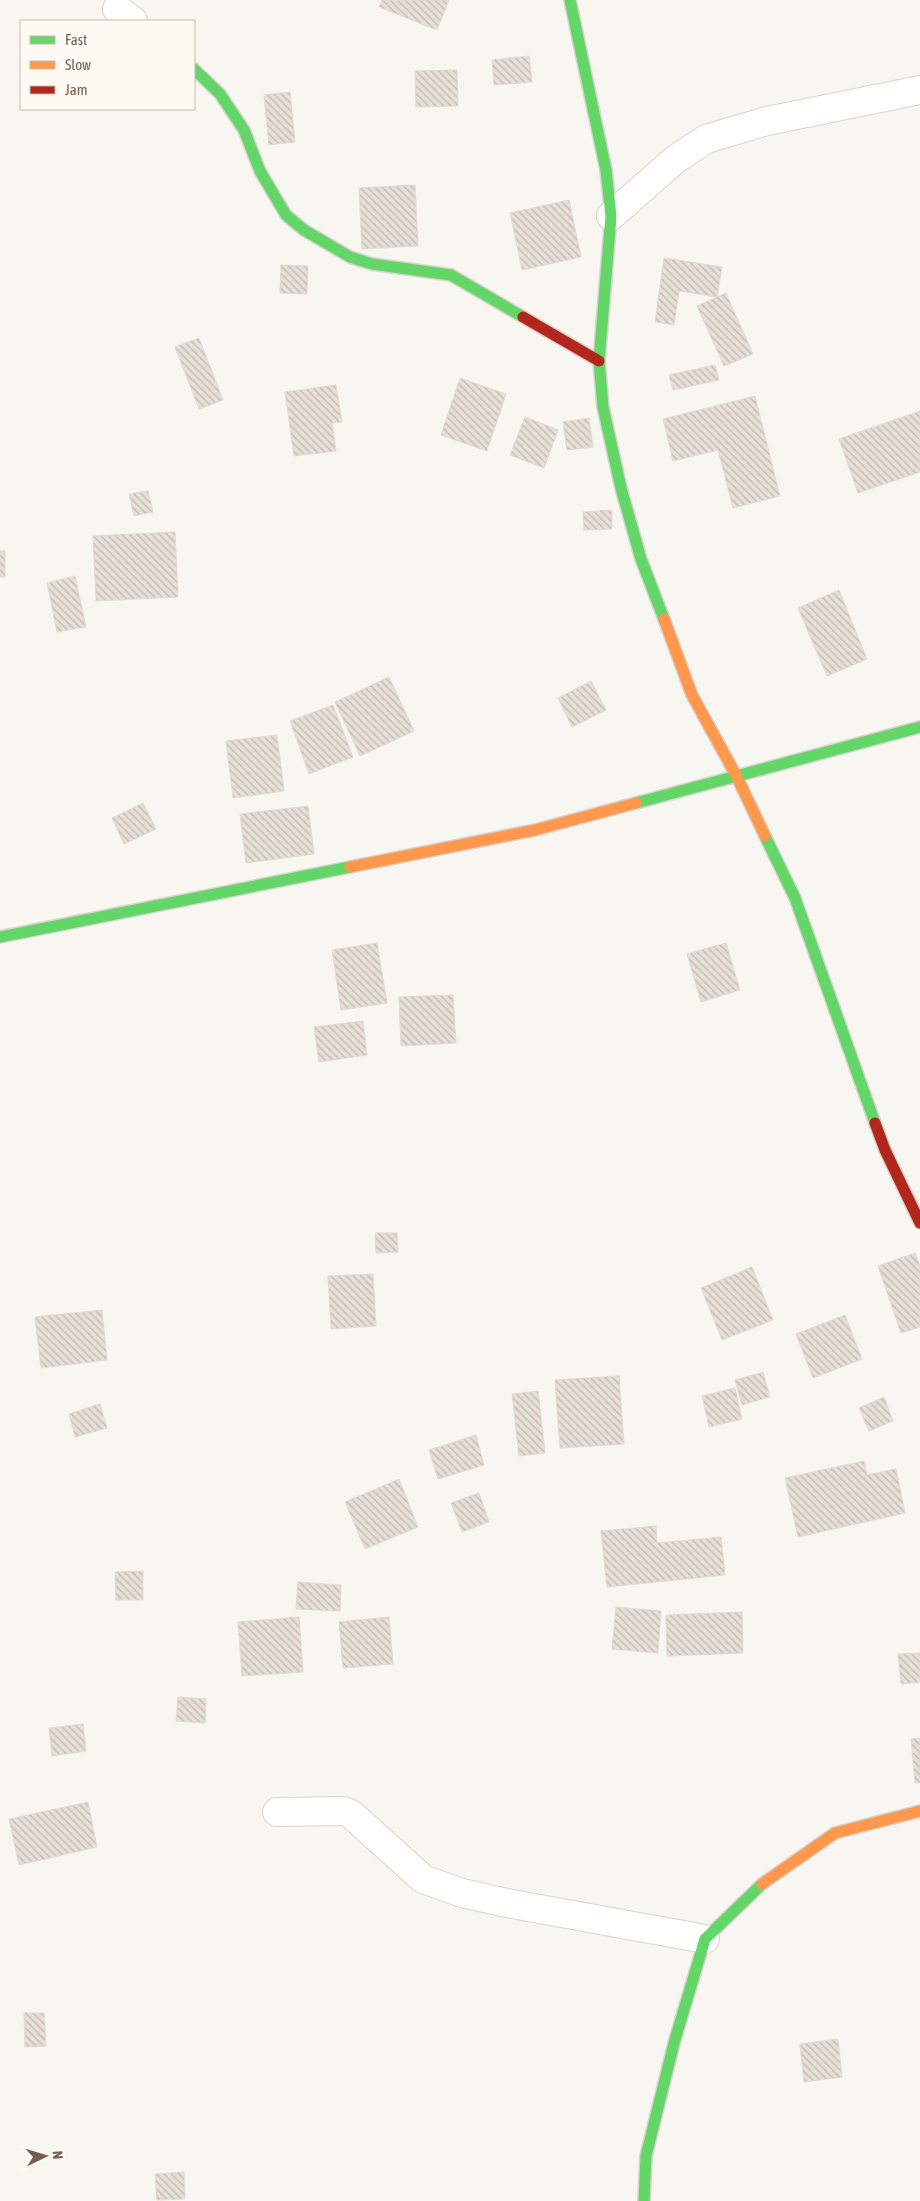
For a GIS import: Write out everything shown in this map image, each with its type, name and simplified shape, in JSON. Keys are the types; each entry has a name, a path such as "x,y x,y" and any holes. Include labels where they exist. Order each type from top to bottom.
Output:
{"street":[{"path":"570,0 606,170 611,216 598,361 603,407 621,488 641,560 692,696 737,777 795,898 885,1150 920,1223"},
{"path":"195,70 220,94 244,130 260,171 286,215 304,230 350,257 372,264 450,275 598,361"},
{"path":"611,216 676,159 706,139 767,121 920,90"},
{"path":"0,937 535,830 920,728"},
{"path":"278,1812 344,1811 358,1820 423,1879 462,1893 705,1939"},
{"path":"644,2201 646,2156 674,2044 705,1939 764,1882 836,1834 920,1811"}],"building":[{"path":"382,0 449,0 437,30 379,7"},
{"path":"529,56 532,82 494,85 492,60"},
{"path":"457,70 458,106 416,107 415,71"},
{"path":"290,92 295,142 269,145 264,95"},
{"path":"415,185 418,246 362,249 359,188"},
{"path":"569,200 581,257 522,270 510,213"},
{"path":"664,258 722,267 717,297 679,291 674,325 655,322"},
{"path":"281,265 308,266 307,294 280,293"},
{"path":"726,293 753,354 724,366 697,306"},
{"path":"199,338 223,400 199,409 175,347"},
{"path":"715,365 719,380 673,390 669,375"},
{"path":"460,378 506,394 487,451 441,435"},
{"path":"336,385 342,422 332,423 336,451 294,456 285,392"},
{"path":"755,396 780,496 733,508 718,450 673,461 663,419"},
{"path":"920,411 920,472 858,493 839,439"},
{"path":"525,417 558,430 544,468 510,455"},
{"path":"589,418 593,447 567,450 563,422"},
{"path":"148,491 153,512 134,516 129,494"},
{"path":"612,510 612,529 584,530 583,512"},
{"path":"175,532 178,597 96,601 93,536"},
{"path":"0,551 5,551 5,577 0,577"},
{"path":"75,576 86,627 57,632 47,583"},
{"path":"839,590 867,659 827,676 798,608"},
{"path":"389,677 414,731 360,756 335,702"},
{"path":"591,681 606,710 572,727 558,698"},
{"path":"333,705 353,757 309,774 290,721"},
{"path":"277,735 284,791 233,798 226,741"},
{"path":"143,803 156,829 124,844 112,818"},
{"path":"308,806 314,854 246,863 240,814"},
{"path":"377,943 387,1003 341,1010 332,950"},
{"path":"726,943 740,990 701,1002 687,954"},
{"path":"453,995 456,1043 401,1046 399,997"},
{"path":"363,1021 367,1055 319,1062 314,1027"},
{"path":"375,1233 397,1233 398,1252 376,1253"},
{"path":"915,1253 920,1266 920,1327 901,1333 878,1266"},
{"path":"752,1267 773,1320 722,1340 701,1288"},
{"path":"373,1274 376,1326 331,1329 328,1276"},
{"path":"102,1310 107,1360 41,1368 35,1317"},
{"path":"845,1315 862,1359 813,1378 796,1334"},
{"path":"763,1372 770,1397 742,1405 735,1380"},
{"path":"619,1376 624,1444 560,1448 555,1380"},
{"path":"735,1388 742,1419 709,1427 702,1396"},
{"path":"538,1391 545,1453 519,1456 512,1394"},
{"path":"884,1397 893,1421 869,1431 859,1408"},
{"path":"100,1404 107,1428 75,1437 69,1414"},
{"path":"476,1435 484,1465 438,1479 429,1450"},
{"path":"864,1461 867,1475 896,1469 905,1513 798,1537 785,1478"},
{"path":"399,1479 418,1527 365,1549 345,1502"},
{"path":"479,1493 489,1522 462,1532 451,1503"},
{"path":"656,1526 657,1543 721,1537 725,1575 607,1587 601,1531"},
{"path":"143,1571 143,1600 116,1600 115,1572"},
{"path":"298,1582 341,1585 340,1611 296,1609"},
{"path":"616,1607 661,1611 658,1653 612,1649"},
{"path":"742,1612 743,1653 667,1656 666,1615"},
{"path":"299,1617 303,1672 242,1676 238,1622"},
{"path":"389,1617 393,1664 343,1668 339,1622"},
{"path":"920,1653 920,1682 901,1684 898,1654"},
{"path":"178,1697 206,1699 205,1723 176,1721"},
{"path":"83,1724 86,1751 52,1756 49,1728"},
{"path":"920,1738 920,1783 915,1783 911,1739"},
{"path":"88,1802 97,1847 19,1865 9,1819"},
{"path":"24,2013 44,2013 46,2046 25,2047"},
{"path":"838,2039 842,2077 804,2082 800,2044"},
{"path":"184,2172 185,2199 157,2200 155,2174"}],"traffic: fast":[{"path":"570,0 606,170 611,216 599,361 603,407 621,488 641,559 664,619"},
{"path":"195,70 220,94 244,130 260,171 286,215 304,230 350,257 372,264 451,275 523,317"},
{"path":"636,803 920,727"},
{"path":"765,836 795,898 875,1123"},
{"path":"0,937 350,867"},
{"path":"644,2201 646,2156 674,2043 705,1939 762,1884"}],"traffic: slow":[{"path":"664,619 692,695 737,777 765,836"},
{"path":"350,867 535,830 636,803"},
{"path":"762,1884 835,1833 920,1811"}],"traffic: jam":[{"path":"523,317 599,361"},
{"path":"875,1123 885,1150 920,1223"}]}
